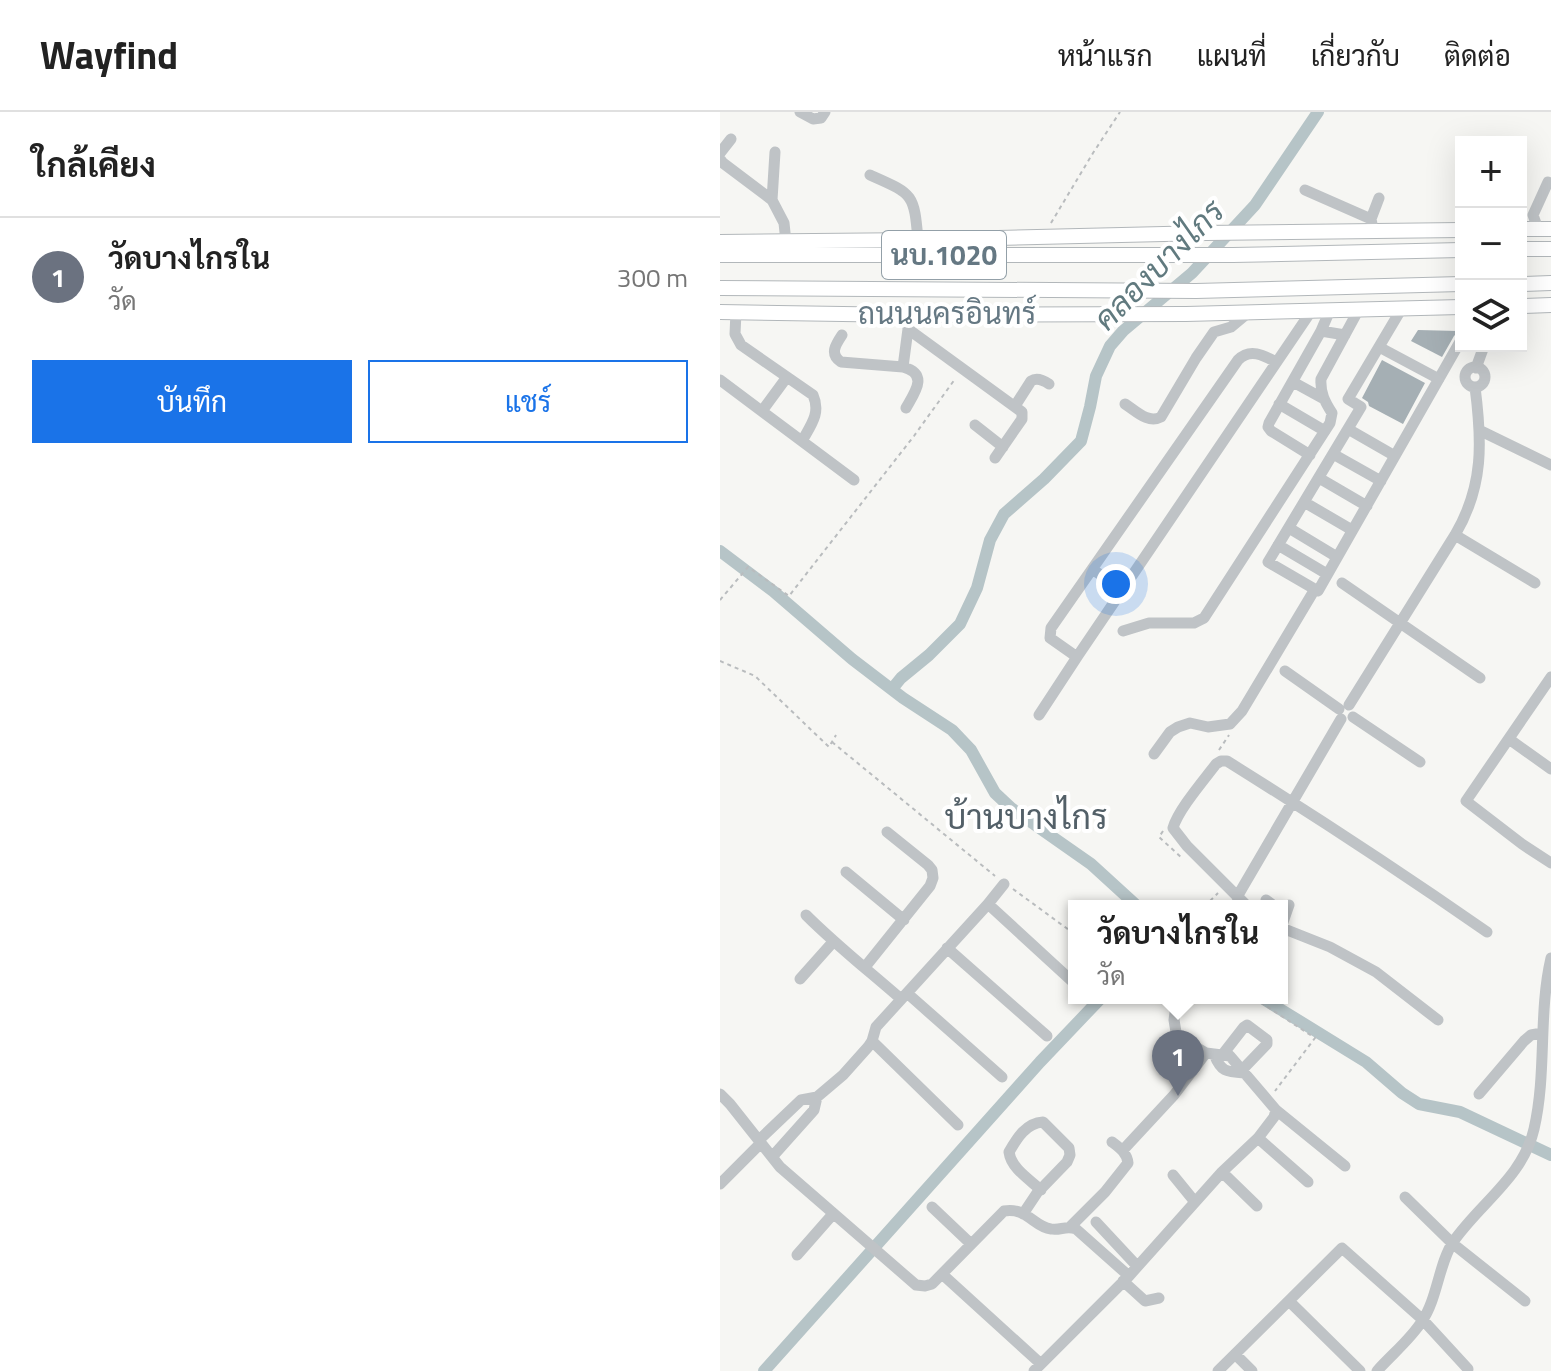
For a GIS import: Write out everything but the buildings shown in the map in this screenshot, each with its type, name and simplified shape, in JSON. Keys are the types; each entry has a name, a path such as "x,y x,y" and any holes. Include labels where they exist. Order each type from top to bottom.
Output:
{"main road":[{"name":"นบ.1020","path":"720,242 1262,233 1372,226 1455,230"},
{"path":"1527,249 1551,249"},
{"name":"ถนนนครอินทร์","path":"720,255 1233,255 1455,250"},
{"path":"1527,284 1551,283"},
{"name":"ถนนนครอินทร์","path":"720,288 1196,291 1455,284"},
{"path":"1527,306 1551,305"},
{"name":"ถนนนครอินทร์","path":"728,312 908,322 1121,313 1455,307"}],"street":[{"path":"800,112 813,119 821,118 825,112"},
{"path":"731,139 720,156 723,163 772,200 784,223 786,242"},
{"path":"772,200 775,152"},
{"path":"870,175 901,190 911,199 916,214 918,240"},
{"path":"1544,229 1533,215 1548,182"},
{"path":"1305,190 1372,226 1379,198"},
{"path":"1402,308 1348,399 1361,407 1268,562 1318,591 1455,351"},
{"path":"1123,631 1149,623 1194,623 1204,618 1330,423 1332,413 1324,399 1321,379 1359,309"},
{"path":"1039,715 1312,310"},
{"path":"1310,455 1268,427 1330,310"},
{"path":"728,312 741,345 813,395 816,416 802,441"},
{"path":"1125,404 1147,418 1153,420 1161,417 1214,332 1237,324 1249,312"},
{"path":"903,367 908,322"},
{"path":"908,322 1023,415 995,458"},
{"path":"1321,331 1345,335"},
{"path":"720,333 735,334"},
{"path":"842,335 834,354 841,362 903,367 918,375 919,381 906,408"},
{"path":"1379,347 1439,379"},
{"path":"1237,897 1399,623 1455,535 1470,505 1479,465 1481,431 1475,387 1482,384 1484,377 1482,371 1476,368 1482,352"},
{"path":"1077,657 1050,638 1051,628 1238,360 1249,353 1266,356 1276,362"},
{"path":"762,411 787,377"},
{"path":"1015,406 1034,379 1049,384"},
{"path":"720,380 854,480"},
{"path":"1293,382 1324,399"},
{"path":"1279,404 1325,431"},
{"path":"975,425 1003,447"},
{"path":"1348,429 1395,456"},
{"path":"1481,431 1551,465"},
{"path":"1333,454 1381,481"},
{"path":"1319,478 1367,506"},
{"path":"1304,502 1352,530"},
{"path":"1289,528 1337,557"},
{"path":"1455,535 1535,583"},
{"path":"1278,545 1327,574"},
{"path":"1092,569 1123,590"},
{"path":"1342,583 1480,678"},
{"path":"1154,754 1170,732 1178,727 1190,723 1208,727 1230,724 1242,711 1315,589"},
{"path":"1285,671 1420,762"},
{"path":"1551,678 1466,801 1551,863"},
{"path":"1509,739 1551,769"},
{"path":"1240,900 1174,831 1175,822 1221,761 1227,761 1293,802 1487,932"},
{"path":"865,967 930,886 933,878 932,870 887,832"},
{"path":"846,872 904,920"},
{"path":"720,1184 801,1100 817,1097 843,1075 872,1041 876,1027 988,904 1003,882"},
{"path":"988,904 1068,972"},
{"path":"806,915 833,942 1002,1077"},
{"path":"1288,920 1376,972 1438,1020"},
{"path":"800,979 833,942"},
{"path":"947,948 1047,1036"},
{"path":"1377,1371 1423,1320 1452,1243 1525,1157 1534,1130 1540,1090 1545,1040 1542,1015 1551,958"},
{"path":"1176,1004 1176,1032 1185,1042 1214,1054 1223,1069 1244,1071 1271,1106 1345,1166"},
{"path":"1123,1150 1214,1054 1247,1025 1267,1040 1267,1044 1244,1071"},
{"path":"1479,1094 1531,1035 1545,1040"},
{"path":"872,1041 958,1125"},
{"path":"720,1094 780,1167 916,1285 932,1284 1004,1211 1023,1214 1051,1230 1071,1226 1105,1192 1128,1163 1123,1150 1112,1142"},
{"path":"772,1157 814,1110 817,1097"},
{"path":"942,1274 1037,1368 1126,1278 1222,1172 1258,1138 1274,1117 1271,1106"},
{"path":"1023,1214 1070,1155 1069,1148 1043,1122 1033,1124 1019,1135 1009,1152 1016,1167 1041,1190"},
{"path":"1258,1138 1308,1182"},
{"path":"1222,1172 1257,1206"},
{"path":"1173,1175 1195,1202"},
{"path":"1405,1197 1452,1243 1525,1301"},
{"path":"932,1207 971,1244"},
{"path":"797,1255 833,1214"},
{"path":"1096,1222 1137,1266"},
{"path":"1071,1226 1126,1278 1145,1301 1159,1298"},
{"path":"1218,1371 1342,1248 1423,1320 1468,1369"},
{"path":"1289,1301 1360,1371"},
{"path":"1235,1354 1252,1371"}],"path":[{"path":"1043,237 1120,112"},
{"path":"720,600 748,567 789,596 963,369"},
{"path":"720,661 755,676 829,747 836,735"},
{"path":"832,742 1003,882 1068,929"},
{"path":"1263,1004 1315,1038 1271,1106"}],"waterway":[{"name":"คลองบางไกร","path":"892,689 960,624 977,588 990,540 1004,514 1081,441 1096,376 1110,346 1123,331 1192,273 1255,205 1318,112"},
{"path":"720,551 773,591 852,659 952,730 971,750 995,793 1011,808 1091,864 1130,900"},
{"path":"764,1371 1095,1004"},
{"path":"1272,1004 1366,1062 1419,1104 1460,1112 1551,1155"}],"place":[{"name":"วัดบางไกรใน","path":"1178,1096"}],"district":[{"name":"บ้านบางไกร","path":"1026,817"}]}
